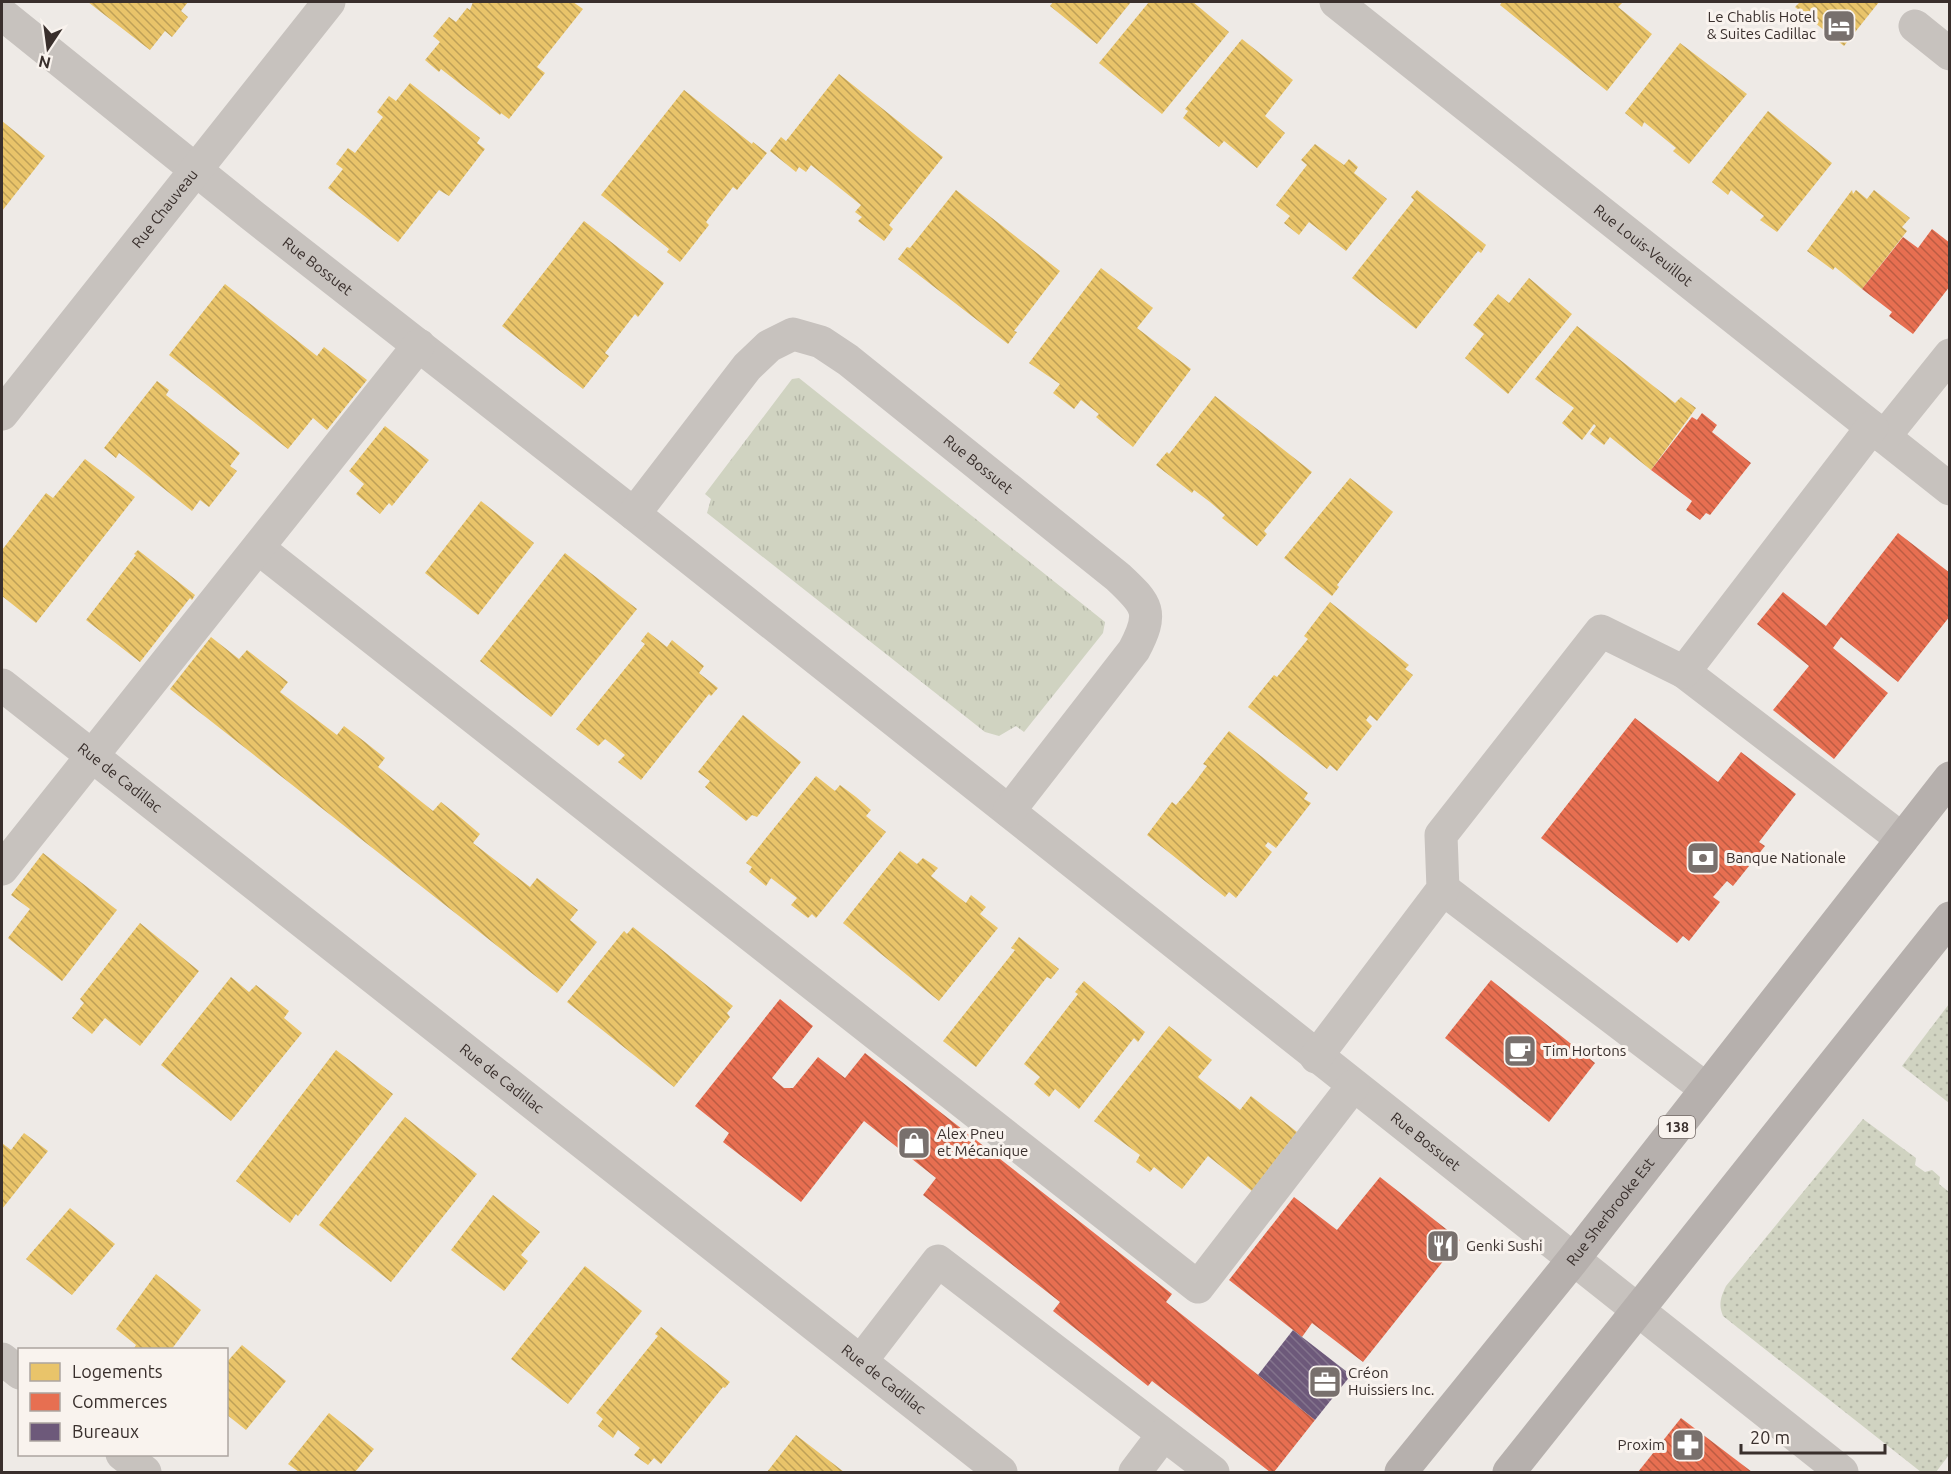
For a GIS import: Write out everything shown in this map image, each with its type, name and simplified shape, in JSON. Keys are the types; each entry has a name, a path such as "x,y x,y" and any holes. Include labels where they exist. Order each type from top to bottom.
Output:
{"main road":[{"name":"Rue Sherbrooke Est","path":"1401,1473 1572,1261 1950,778"},
{"path":"1509,1473 1950,918"}],"street":[{"name":"Rue Chauveau","path":"2,414 329,2"},
{"name":"Rue Louis-Veuillot","path":"1336,2 1950,489"},
{"name":"Rue Bossuet","path":"2,14 1842,1473"},
{"path":"1915,26 1950,54"},
{"name":"Rue Bossuet","path":"634,514 747,366 769,346 793,334 821,342 848,360 1118,577 1136,594 1145,610 1147,621 1134,651 1009,812"},
{"path":"2,869 419,345"},
{"path":"1684,672 1878,432 1950,355"},
{"path":"258,548 1198,1287 1353,1086"},
{"path":"1316,1057 1443,889 1441,835 1600,631 1684,672 1902,838"},
{"name":"Rue de Cadillac","path":"2,685 1001,1473"},
{"path":"1443,889 1706,1089"},
{"path":"861,1361 938,1261 1213,1473"},
{"path":"2,1359 18,1371"},
{"path":"1135,1473 1163,1435"},
{"path":"123,1456 145,1473"}],"green space":[{"path":"799,378 1105,622 1103,633 1024,732 1016,726 999,736 985,732 707,513 711,499 705,494 792,379"},
{"path":"1949,1004 1949,1103 1902,1066"},
{"path":"1863,1119 1916,1158 1915,1165 1925,1172 1932,1170 1940,1177 1939,1184 1949,1192 1949,1455 1936,1472 1921,1472 1723,1316 1720,1304 1726,1286"}],"building: Logements":[{"path":"88,2 188,2 181,11 188,17 172,37 165,31 150,50"},
{"path":"473,2 573,2 583,9 537,67 545,73 509,119 501,113 500,115 441,69 439,72 425,60 440,42 433,36 449,17 456,22 467,8 470,10"},
{"path":"1053,2 1131,2 1097,44 1050,6"},
{"path":"1149,2 1193,2 1229,32 1162,114 1099,63"},
{"path":"1502,2 1623,2 1618,7 1652,34 1607,91 1500,5"},
{"name":"Le Chablis Hotel & Suites Cadillac","path":"1800,2 1879,2 1844,46 1795,7"},
{"path":"1242,39 1293,80 1265,116 1285,133 1257,168 1224,141 1219,147 1183,118 1188,111 1185,109"},
{"path":"1680,43 1747,94 1689,164 1673,151 1676,148 1644,122 1642,127 1625,113"},
{"path":"839,74 943,157 889,225 893,229 884,241 858,221 862,217 855,212 861,205 811,165 806,172 799,167 796,172 770,151 781,137 786,141"},
{"path":"410,83 480,138 477,143 485,149 449,196 439,190 398,242 328,188 343,169 336,164 348,148 355,153 383,117 377,112 389,96 396,101"},
{"path":"684,90 752,144 753,142 767,153 737,190 733,187 706,222 709,225 680,262 667,252 669,249 601,195"},
{"path":"1768,111 1832,163 1777,232 1760,220 1764,216 1731,190 1728,195 1712,182"},
{"path":"2,121 45,156 2,211"},
{"path":"1315,144 1344,165 1349,159 1358,167 1354,173 1387,199 1346,251 1309,222 1299,235 1284,223 1290,216 1276,205 1307,165 1301,160"},
{"path":"956,190 1060,271 1014,331 1017,332 1008,344 898,259 907,247 910,248"},
{"path":"1417,190 1486,245 1481,253 1478,251 1416,329 1352,278 1414,200 1411,197"},
{"path":"1852,190 1853,194 1856,190 1867,199 1874,190 1910,218 1902,227 1907,231 1862,289 1835,267 1833,270 1807,251"},
{"path":"584,221 664,283 638,317 635,314 605,353 609,356 583,389 502,326"},
{"path":"1101,268 1153,308 1137,328 1191,369 1133,447 1096,417 1099,414 1081,400 1074,409 1053,393 1060,384 1029,363"},
{"path":"1529,278 1572,314 1508,394 1465,358 1484,334 1473,325 1498,294 1509,303"},
{"path":"225,284 317,356 324,347 367,380 327,430 313,418 288,449 169,355"},
{"path":"1577,326 1675,403 1681,397 1696,408 1651,470 1610,437 1604,445 1590,434 1596,426 1594,424 1582,440 1562,423 1574,408 1535,379"},
{"path":"157,381 169,390 166,395 240,453 230,466 237,471 209,507 200,500 192,511 119,453 116,458 104,448"},
{"path":"1215,396 1312,472 1264,531 1267,534 1257,546 1222,518 1225,515 1210,502 1194,490 1192,493 1156,465 1167,452 1169,454"},
{"path":"385,426 429,460 392,506 389,503 380,514 356,494 364,484 349,471"},
{"path":"85,459 135,497 36,623 2,596 2,550 46,493 53,498"},
{"path":"1350,478 1393,512 1337,585 1339,587 1332,596 1284,558"},
{"path":"481,501 534,543 478,615 425,573"},
{"path":"138,550 195,595 192,600 190,598 140,662 86,620"},
{"path":"565,553 637,609 551,717 480,661"},
{"path":"1330,602 1409,665 1405,669 1413,675 1377,721 1370,715 1366,720 1372,726 1337,771 1330,765 1327,769 1248,707 1274,675 1277,677 1308,639 1304,636"},
{"path":"648,632 667,647 672,640 704,666 699,673 718,688 711,696 709,694 641,780 618,762 625,755 614,746 605,739 598,746 576,729 645,644 641,641"},
{"path":"211,637 239,659 247,650 288,682 280,692 337,735 344,726 385,758 378,767 433,811 441,802 480,834 473,843 530,887 537,878 578,910 570,920 597,942 557,993 170,689"},
{"path":"743,715 801,762 757,817 752,815 746,821 705,787 710,781 698,772"},
{"path":"1229,731 1308,793 1304,799 1311,803 1276,848 1268,842 1265,846 1272,852 1236,898 1229,892 1225,897 1147,835 1172,802 1176,805 1192,786 1207,766 1203,764"},
{"path":"816,776 835,791 840,785 856,797 871,810 866,816 886,832 816,918 812,914 808,918 791,905 797,898 771,878 766,886 749,872 752,867 746,863"},
{"path":"900,851 917,864 923,858 938,868 931,876 966,903 971,895 986,907 980,914 998,928 939,1001 843,923"},
{"path":"43,853 117,910 62,981 8,938 30,909 11,895"},
{"path":"140,923 199,971 140,1046 105,1018 92,1034 72,1018 84,1003 80,999"},
{"path":"633,927 733,1006 727,1013 730,1017 674,1087 567,1002 624,931 627,934"},
{"path":"1019,937 1059,969 1051,979 1047,977 976,1067 943,1041 1015,950 1011,948"},
{"path":"231,977 249,992 256,985 289,1011 284,1018 302,1033 231,1121 161,1065"},
{"path":"1084,981 1145,1032 1138,1042 1134,1038 1079,1109 1055,1089 1049,1097 1034,1084 1040,1077 1024,1064 1078,994 1075,992"},
{"path":"1169,1026 1212,1060 1198,1077 1200,1079 1240,1110 1251,1096 1297,1132 1252,1191 1208,1156 1182,1189 1154,1167 1150,1172 1136,1162 1140,1155 1094,1121"},
{"path":"336,1050 393,1094 298,1216 296,1214 290,1223 236,1181"},
{"path":"405,1117 477,1174 391,1282 319,1225"},
{"path":"24,1133 48,1151 2,1209 2,1143 11,1150"},
{"path":"493,1195 540,1232 521,1255 528,1261 504,1291 451,1250"},
{"path":"70,1208 115,1244 72,1295 26,1259"},
{"path":"585,1266 642,1311 568,1404 511,1359"},
{"path":"156,1274 201,1310 172,1348 134,1348 136,1345 116,1329"},
{"path":"661,1327 730,1382 725,1388 723,1387 661,1464 654,1458 648,1465 634,1455 640,1448 618,1430 613,1438 598,1426 603,1419 596,1413 658,1336 655,1334"},
{"path":"242,1345 286,1381 246,1430 228,1416 228,1361"},
{"path":"329,1413 374,1449 355,1472 299,1472 288,1464"},
{"path":"796,1435 844,1472 767,1472"}],"building: Commerces":[{"path":"1932,229 1950,243 1950,286 1913,334 1889,316 1892,312 1862,289 1903,237 1918,248"},
{"path":"1702,413 1717,425 1712,432 1751,463 1710,515 1706,513 1700,520 1686,510 1692,501 1651,470 1692,417 1697,420"},
{"path":"1898,533 1950,573 1950,616 1898,682 1841,637 1833,648 1888,693 1834,759 1773,710 1809,666 1757,624 1783,592 1826,626"},
{"path":"1635,718 1718,782 1741,752 1796,794 1759,842 1765,846 1733,886 1727,881 1713,897 1720,902 1689,941 1683,936 1677,943 1541,838"},
{"name":"Tim Hortons","path":"1491,980 1595,1063 1549,1122 1445,1038"},
{"path":"780,999 813,1026 772,1078 784,1088 793,1088 818,1057 845,1078 865,1053 1172,1294 1166,1302 1315,1420 1274,1472 1270,1472 1152,1381 1148,1386 1053,1311 1060,1302 923,1195 936,1178 864,1121 801,1202 723,1142 729,1133 695,1106"},
{"path":"1380,1177 1460,1240 1363,1362 1312,1323 1302,1337 1229,1280 1294,1197 1337,1230"},
{"name":"Proxim","path":"1681,1418 1752,1472 1638,1472"}],"building: Bureaux":[{"path":"1293,1330 1351,1375 1315,1420 1258,1375"}],"place":[{"name":"Le Chablis Hotel & Suites Cadillac","path":"1839,26"},
{"name":"Banque Nationale","path":"1703,858"},
{"name":"Tim Hortons","path":"1520,1051"},
{"name":"Alex Pneu et Mécanique","path":"914,1143"},
{"name":"Genki Sushi","path":"1443,1246"},
{"name":"Créon Huissiers Inc.","path":"1325,1382"},
{"name":"Proxim","path":"1688,1445"}]}
